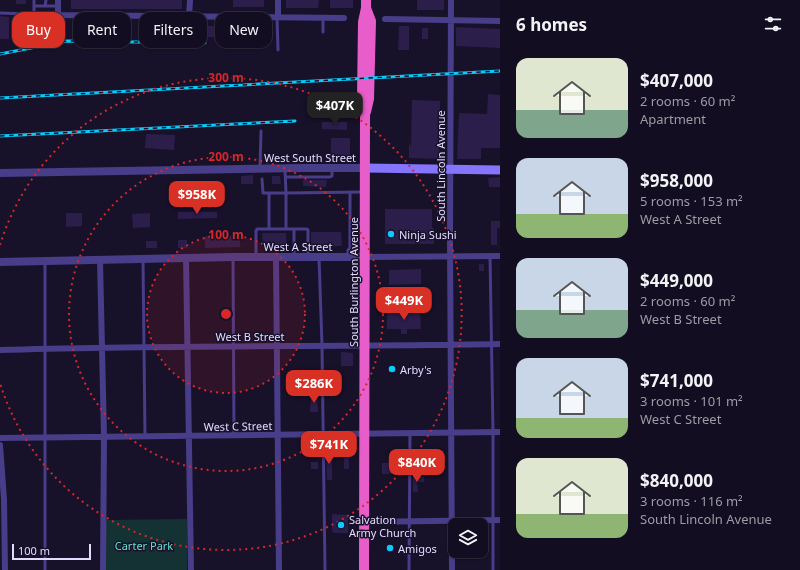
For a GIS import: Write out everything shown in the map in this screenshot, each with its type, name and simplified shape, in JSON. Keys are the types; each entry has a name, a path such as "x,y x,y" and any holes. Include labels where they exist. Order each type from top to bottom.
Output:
{"highway":[{"name":"South Burlington Avenue","path":"364,570 365,114 369,99 371,21 366,4"}],"main road":[{"name":"West South Street","path":"365,168 500,170"}],"street":[{"path":"189,12 190,0"},
{"path":"277,17 278,0"},
{"name":"South Lincoln Avenue","path":"451,0 450,257 452,518"},
{"path":"65,15 139,16"},
{"path":"207,17 344,18"},
{"path":"385,19 500,21"},
{"name":"West South Street","path":"0,173 365,168"},
{"name":"West A Street","path":"0,262 233,257 500,256"},
{"path":"186,258 191,570"},
{"path":"276,258 279,570"},
{"path":"100,260 104,437 103,570"},
{"name":"West B Street","path":"0,350 144,347 500,344"},
{"name":"West C Street","path":"0,438 500,432"},
{"path":"0,445 4,499 5,570"},
{"path":"364,522 448,521"},
{"name":"South Lincoln Avenue","path":"452,558 452,570"}],"lane":[{"path":"34,0 34,12"},
{"path":"45,6 46,0"},
{"path":"34,6 45,6 58,3"},
{"path":"0,13 12,14"},
{"path":"277,17 278,50"},
{"path":"323,18 323,32"},
{"path":"260,169 261,130"},
{"path":"285,168 286,229"},
{"path":"286,177 330,177 332,176 332,168"},
{"path":"262,179 262,192 269,193 365,192"},
{"path":"348,257 348,250 350,248 350,192"},
{"path":"269,193 269,229"},
{"path":"350,224 365,224"},
{"path":"256,258 257,229 307,229 308,257"},
{"path":"294,229 294,257"},
{"path":"490,256 493,432 497,520 493,570"},
{"path":"233,257 234,436"},
{"path":"319,257 322,346 324,570"},
{"path":"45,260 45,570"},
{"path":"143,260 145,437"},
{"path":"408,570 410,433"}],"green space":[{"name":"Carter Park","path":"187,519 187,570 106,570 106,520"}],"building":[{"path":"16,0 26,0 26,4 16,4"},
{"path":"71,0 182,0 182,9 71,9"},
{"path":"233,0 264,0 264,7 233,7"},
{"path":"286,0 319,0 318,8 286,8"},
{"path":"330,0 353,0 353,8 330,8"},
{"path":"417,0 444,0 444,10 417,10"},
{"path":"0,16 9,17 9,39 0,39"},
{"path":"207,26 214,26 214,37 207,37"},
{"path":"399,26 409,26 409,50 398,50"},
{"path":"456,27 500,29 500,48 456,46"},
{"path":"422,28 428,28 428,39 422,39"},
{"path":"488,94 500,95 500,148 481,148 481,159 457,159 459,113 487,114"},
{"path":"412,100 440,101 439,159 409,158 409,143 411,146"},
{"path":"322,122 347,122 347,130 322,129"},
{"path":"146,134 175,135 174,150 145,148"},
{"path":"331,138 350,138 350,158 331,158"},
{"path":"253,175 253,184 241,184 241,176"},
{"path":"272,176 280,176 281,184 272,184"},
{"path":"500,177 500,187 489,187 488,178"},
{"path":"303,180 327,180 326,187 303,186"},
{"path":"385,209 432,209 434,244 385,244"},
{"path":"178,212 217,212 217,218 178,219"},
{"path":"66,213 82,213 82,226 66,227"},
{"path":"150,213 150,227 133,228 132,214"},
{"path":"491,221 500,221 500,228 497,228 497,245 491,245"},
{"path":"311,232 341,232 342,246 311,247"},
{"path":"262,233 286,233 287,247 263,248"},
{"path":"205,236 240,236 240,247 205,248"},
{"path":"178,240 187,240 187,248 178,248"},
{"path":"146,241 157,241 157,248 146,248"},
{"path":"479,264 484,264 484,271 479,271"},
{"path":"421,269 421,284 389,285 389,270"},
{"path":"413,310 420,310 421,329 407,329 407,334 401,334 401,329 387,329 387,311 413,312"},
{"path":"341,352 353,353 353,366 341,366"},
{"path":"311,395 317,395 318,412 310,412"},
{"path":"349,447 349,469 344,469 344,448"},
{"path":"326,451 332,451 332,480 327,480"},
{"path":"311,462 318,462 318,469 311,469"},
{"path":"403,462 403,474 382,474 382,463"},
{"path":"413,477 424,477 424,482 417,482 418,492 413,492"},
{"path":"332,514 348,515 348,533 334,533 332,531"}],"railway":[{"path":"0,54 67,41 139,42"},
{"path":"0,98 500,71"},
{"path":"0,136 295,121"}],"place":[{"name":"Ninja Sushi","path":"391,234"},
{"name":"Arby's","path":"392,369"},
{"name":"Salvation Army Church","path":"341,525"},
{"name":"Amigos","path":"390,548"}]}
